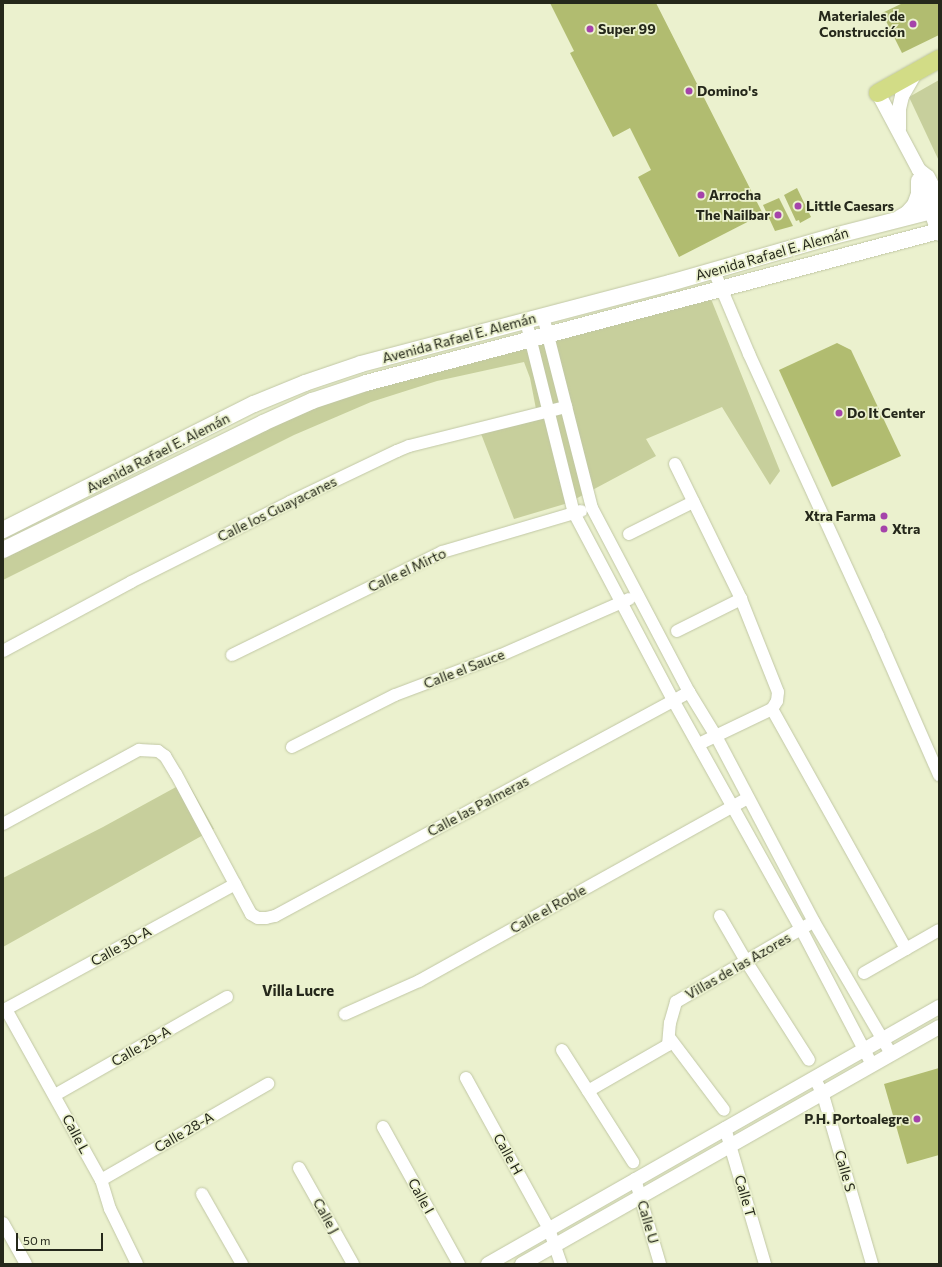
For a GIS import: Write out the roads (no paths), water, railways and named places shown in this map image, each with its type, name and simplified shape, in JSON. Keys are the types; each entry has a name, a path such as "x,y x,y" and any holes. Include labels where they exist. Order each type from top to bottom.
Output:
{"main road":[{"path":"878,93 939,59"},
{"path":"896,220 906,214 915,205 919,194 919,175"},
{"name":"Avenida Rafael E. Alemán","path":"3,529 254,404 305,383 361,364 714,271 896,220 936,207"},
{"name":"Avenida Rafael E. Alemán","path":"3,550 263,423 312,401 366,383 939,232"}],"street":[{"path":"899,130 899,109 902,96 916,72"},
{"path":"878,93 899,130 919,175 936,207 939,232"},
{"path":"714,271 878,636 939,776"},
{"path":"543,316 592,508 689,692 716,736 814,922 891,1054"},
{"path":"526,321 574,513 673,700 801,929 872,1066"},
{"name":"Calle los Guayacanes","path":"3,651 138,578 290,502 397,451 409,446 566,407"},
{"path":"675,464 692,502 741,599 778,692 777,701 772,709 698,744"},
{"path":"629,534 692,502"},
{"name":"Calle el Mirto","path":"232,655 442,552 592,508"},
{"name":"Calle el Sauce","path":"292,747 395,695 501,655 637,595"},
{"path":"677,631 741,599"},
{"name":"Calle las Palmeras","path":"235,884 251,914 258,918 275,916 689,692"},
{"path":"772,709 906,949"},
{"path":"3,824 139,750 158,751 165,756 176,774 235,884"},
{"name":"Calle el Roble","path":"345,1014 419,981 748,798"},
{"name":"Calle 30-A","path":"6,1009 235,884"},
{"path":"720,916 746,961 809,1060"},
{"name":"Villas de las Azores","path":"588,1091 668,1046 670,1023 676,1002 814,922"},
{"path":"864,972 939,930"},
{"name":"Calle 29-A","path":"55,1095 227,997"},
{"path":"488,1264 882,1038 939,1007"},
{"name":"Calle L","path":"6,1009 101,1180 110,1209 137,1264"},
{"path":"522,1264 555,1244 823,1095 939,1027"},
{"path":"669,1037 724,1110"},
{"path":"562,1050 633,1162"},
{"name":"Calle H","path":"466,1078 549,1229 561,1264"},
{"name":"Calle S","path":"814,1078 823,1095 872,1264"},
{"name":"Calle 28-A","path":"101,1180 268,1084"},
{"name":"Calle I","path":"383,1127 459,1264"},
{"name":"Calle T","path":"725,1128 765,1264"},
{"name":"Calle J","path":"299,1168 353,1264"},
{"name":"Calle U","path":"635,1179 660,1264"},
{"path":"202,1194 242,1264"},
{"path":"3,1223 26,1264"}],"place":[{"name":"Materiales de Construcción","path":"913,24"},
{"name":"Super 99","path":"590,29"},
{"name":"Domino's","path":"689,91"},
{"name":"Arrocha","path":"701,195"},
{"name":"Little Caesars","path":"798,206"},
{"name":"The Nailbar","path":"778,215"},
{"name":"Do It Center","path":"839,413"},
{"name":"Xtra Farma","path":"884,516"},
{"name":"Xtra","path":"884,529"},
{"name":"P.H. Portoalegre","path":"917,1119"}],"district":[{"name":"Villa Lucre","path":"298,991"}]}
